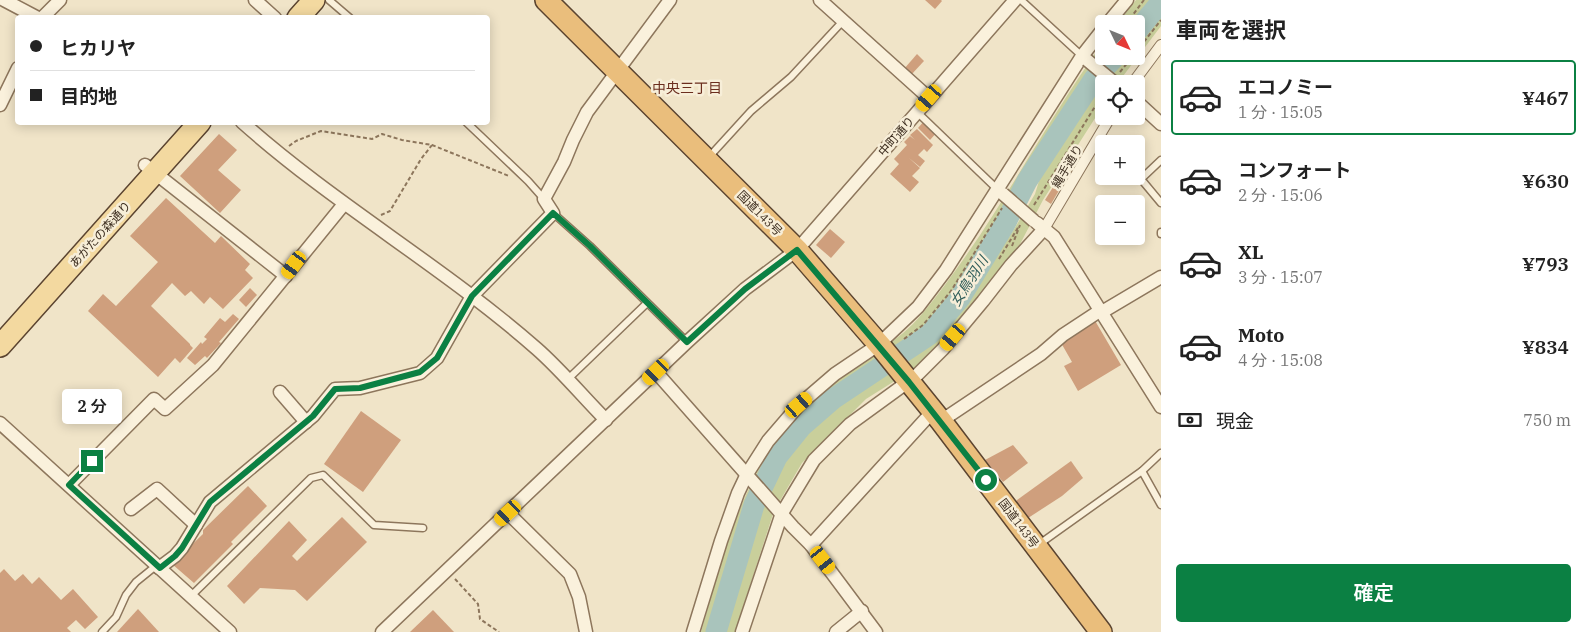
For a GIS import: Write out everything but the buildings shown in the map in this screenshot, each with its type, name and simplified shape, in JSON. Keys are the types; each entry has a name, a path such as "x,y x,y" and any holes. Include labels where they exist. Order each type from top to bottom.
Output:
{"highway":[{"name":"国道143号","path":"546,0 797,250 937,416 1101,632"}],"main road":[{"path":"283,15 296,0"},
{"path":"301,15 314,0"},
{"name":"あがたの森通り","path":"0,346 150,168 182,125"},
{"name":"あがたの森通り","path":"0,326 150,168 197,125"}],"street":[{"path":"4,0 32,15"},
{"path":"45,15 60,0"},
{"path":"255,0 271,15"},
{"path":"158,566 175,556 182,548 215,497 306,422 335,389 360,388 420,372 437,358 472,296 553,213 544,198 564,162 587,112 670,0"},
{"path":"820,0 929,98"},
{"name":"中町通り","path":"382,632 687,342 745,289 797,250 1014,0"},
{"path":"1114,15 1127,0"},
{"path":"694,632 720,541 749,476 768,441 799,405 834,374 880,347 918,307 946,270 1000,191 1095,42"},
{"path":"1139,75 1161,45"},
{"path":"1085,58 1111,75"},
{"path":"0,105 15,74"},
{"path":"1145,110 1161,124"},
{"path":"245,125 279,154 344,204 472,296 539,350 606,420"},
{"name":"縄手通り","path":"1039,225 1095,149"},
{"path":"150,168 286,276"},
{"path":"1000,191 1054,237 1161,407"},
{"path":"69,485 154,398 165,409 213,365 344,204"},
{"path":"742,632 780,511 814,460 861,415 908,380 943,349 1011,265 1039,225"},
{"path":"811,545 937,416 1042,354 1063,335 1161,277"},
{"path":"656,372 811,545 876,632"},
{"path":"280,392 306,422"},
{"path":"0,422 230,632"},
{"path":"131,509 157,489 196,525"},
{"path":"508,513 570,574 579,597 586,632"},
{"path":"836,632 862,611"}],"lane":[{"path":"329,0 346,15"},
{"path":"1021,0 1085,58"},
{"path":"707,160 751,111 786,82 843,21"},
{"path":"917,112 1000,191"},
{"path":"469,125 528,180 544,198"},
{"path":"1145,171 1161,160"},
{"path":"1145,184 1161,203"},
{"path":"553,213 590,246 687,342"},
{"path":"567,380 647,303"},
{"path":"1037,546 1142,471 1161,453"},
{"path":"1142,471 1161,505"},
{"path":"191,596 311,478 323,475 374,525 423,528"},
{"path":"102,632 116,617 126,595 136,582 158,566"}],"path":[{"path":"1133,15 1144,0"},
{"path":"1145,40 1161,20"},
{"path":"1038,200 1095,107"},
{"path":"279,154 296,141 321,131 372,139 382,134 402,140 432,144 509,177 528,180"},
{"path":"368,222 390,211 432,144"},
{"path":"1012,250 1013,242 1019,230"},
{"path":"452,576 478,604 480,619 499,632"}],"green space":[{"path":"1136,0 1159,0 1145,17 1145,15 1124,15"},
{"path":"1161,12 1161,26 1145,47 1145,32"},
{"path":"1095,54 1095,65 1104,65 1093,76 1021,185 1003,222 957,295 927,331 897,347 832,395 800,424 774,456 744,531 713,632 701,632 738,513 766,457 784,432 805,409 849,371 903,333 922,314 971,248"},
{"path":"1119,65 1131,65 1124,75 1109,75"},
{"path":"1095,91 1095,118 1043,200 1017,250 951,332 917,367 866,399 802,463 774,511 735,632 721,632 765,487 786,451 808,425 835,402 901,365 947,327 1013,231 1035,194 1042,171 1060,137"}],"waterway":[{"name":"女鳥羽川","path":"1145,21 1161,2"},
{"name":"女鳥羽川","path":"716,632 754,505 777,457 802,426 833,399 929,335 960,298 1005,224 1027,181 1094,79 1107,65"}],"district":[{"name":"中央三丁目","path":"687,88"}],"route":[{"path":"92,461 69,485 160,568 182,548 210,502 313,416 335,389 350,390 360,388 420,372 437,358 472,296 553,213 590,246 687,342 745,289 797,250 909,382 986,480"}]}
